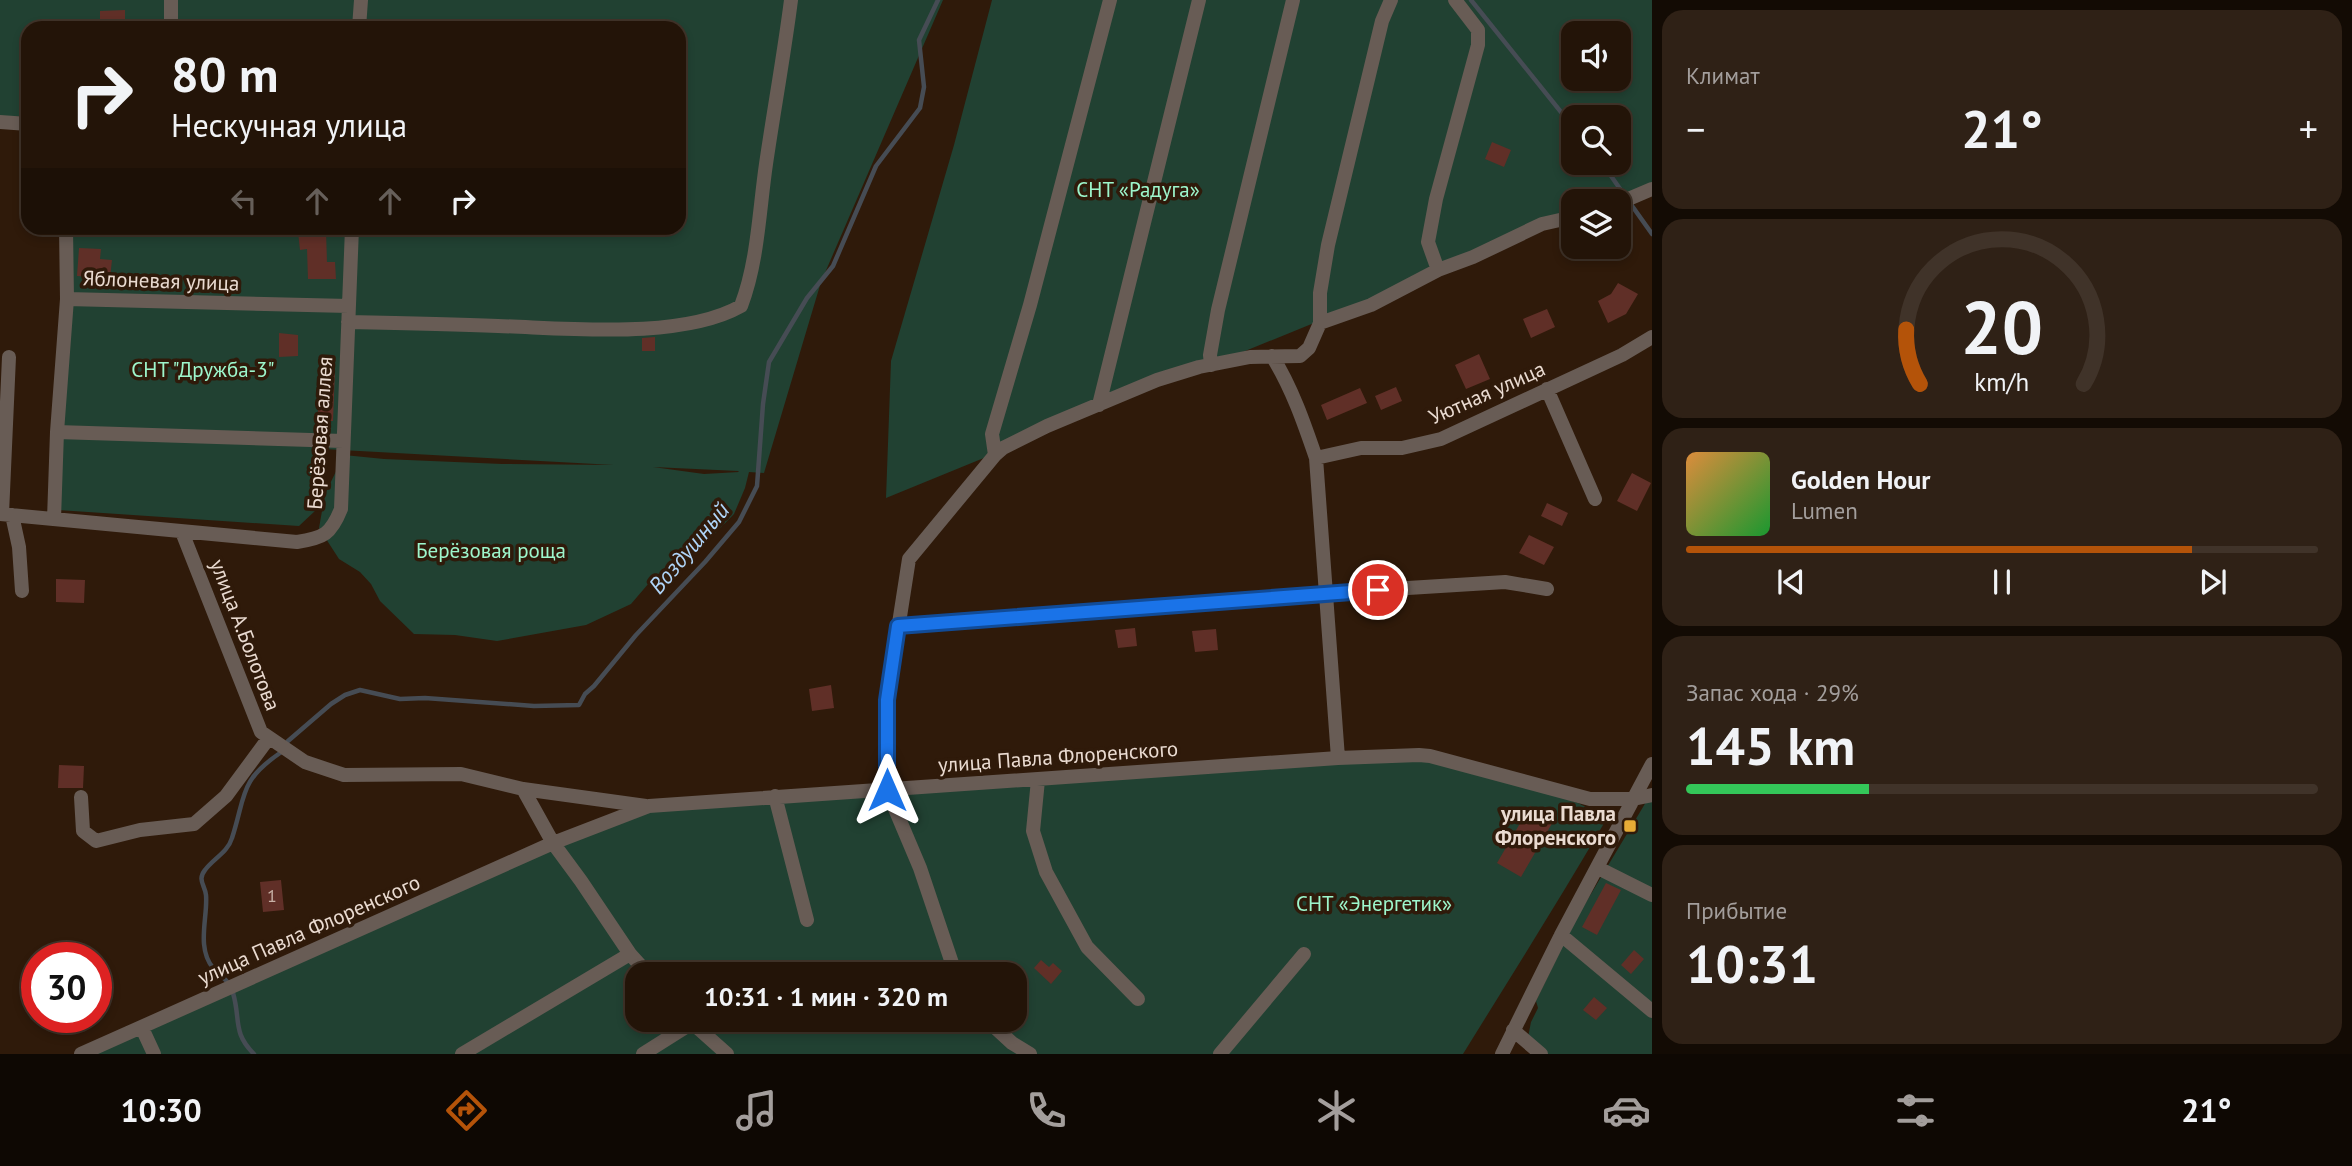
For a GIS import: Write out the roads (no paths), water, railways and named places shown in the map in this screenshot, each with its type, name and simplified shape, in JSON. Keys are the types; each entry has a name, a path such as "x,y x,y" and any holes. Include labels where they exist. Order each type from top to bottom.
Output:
{"street":[{"path":"171,0 171,21"},
{"path":"359,21 360,0"},
{"path":"348,323 586,329 658,327 704,321 727,314 741,306 751,280 791,0"},
{"path":"995,455 992,434 1030,305 1110,0"},
{"path":"1099,405 1199,0"},
{"path":"1212,365 1209,355 1218,310 1293,0"},
{"path":"953,962 920,868 887,790 887,700 909,559 1003,448 1046,426 1157,380 1250,357 1300,356 1309,348 1320,323 1320,293 1328,245 1382,21 1391,0"},
{"path":"1438,270 1428,242 1442,174 1478,45 1478,30 1455,0"},
{"path":"0,122 21,124"},
{"path":"1631,197 1652,189"},
{"path":"1320,323 1371,305 1438,270 1473,257 1542,224 1561,220"},
{"path":"66,235 67,299"},
{"name":"Берёзовая аллея","path":"4,514 298,542 316,539 333,529 341,509 352,235"},
{"name":"Яблоневая улица","path":"54,519 57,432 67,299 349,306"},
{"name":"Уютная улица","path":"1316,458 1360,448 1402,448 1441,439 1472,427 1547,388 1622,355 1652,337"},
{"path":"1272,356 1304,422 1316,458 1338,758"},
{"path":"9,357 4,514 19,547 22,591"},
{"path":"1547,388 1595,499"},
{"path":"57,432 343,441"},
{"name":"улица А.Болотова","path":"182,531 261,732 268,738 305,762 344,775 461,775 523,789"},
{"path":"898,626 1505,582 1547,589"},
{"path":"80,797 83,831 96,841 140,830 194,824 226,796 268,738"},
{"name":"улица Павла Флоренского","path":"523,789 649,806 1338,758 1430,756 1590,799 1633,799 1652,795"},
{"path":"1502,1054 1561,935 1652,764"},
{"path":"1038,780 1033,831 1046,872 1087,947 1138,999"},
{"path":"523,789 553,843 637,962"},
{"path":"775,796 807,920"},
{"name":"улица Павла Флоренского","path":"81,1054 553,843 649,806"},
{"path":"1598,868 1652,895"},
{"path":"1561,935 1652,1011"},
{"path":"461,1054 630,954"},
{"path":"1220,1054 1304,954"},
{"path":"142,1028 154,1054"},
{"path":"1513,1030 1541,1054"},
{"path":"643,1054 675,1032"},
{"path":"702,1032 727,1054"},
{"path":"1000,1032 1030,1054"}],"waterway":[{"name":"Воздушный","path":"288,741 331,704 360,690 400,699 425,698 534,706 579,705 585,694 636,635 705,562 739,522 757,486 769,362 807,298 833,266 876,166 920,108 924,87 919,40 938,0"},
{"path":"1471,0 1561,112"},
{"path":"1610,175 1620,189"},
{"path":"1631,204 1652,234"},
{"name":"Воздушный","path":"228,983 213,968 205,951 206,895 202,877 208,866 230,843 250,781 280,753"},
{"name":"Воздушный","path":"233,993 240,1032 254,1054"}],"place":[{"name":"улица Павла Флоренского","path":"1630,826"}],"park label":[{"name":"СНТ «Радуга»","path":"1138,190"},
{"name":"СНТ \"Дружба-3\"","path":"203,370"},
{"name":"Берёзовая роща","path":"491,551"},
{"name":"СНТ «Энергетик»","path":"1374,904"}]}
